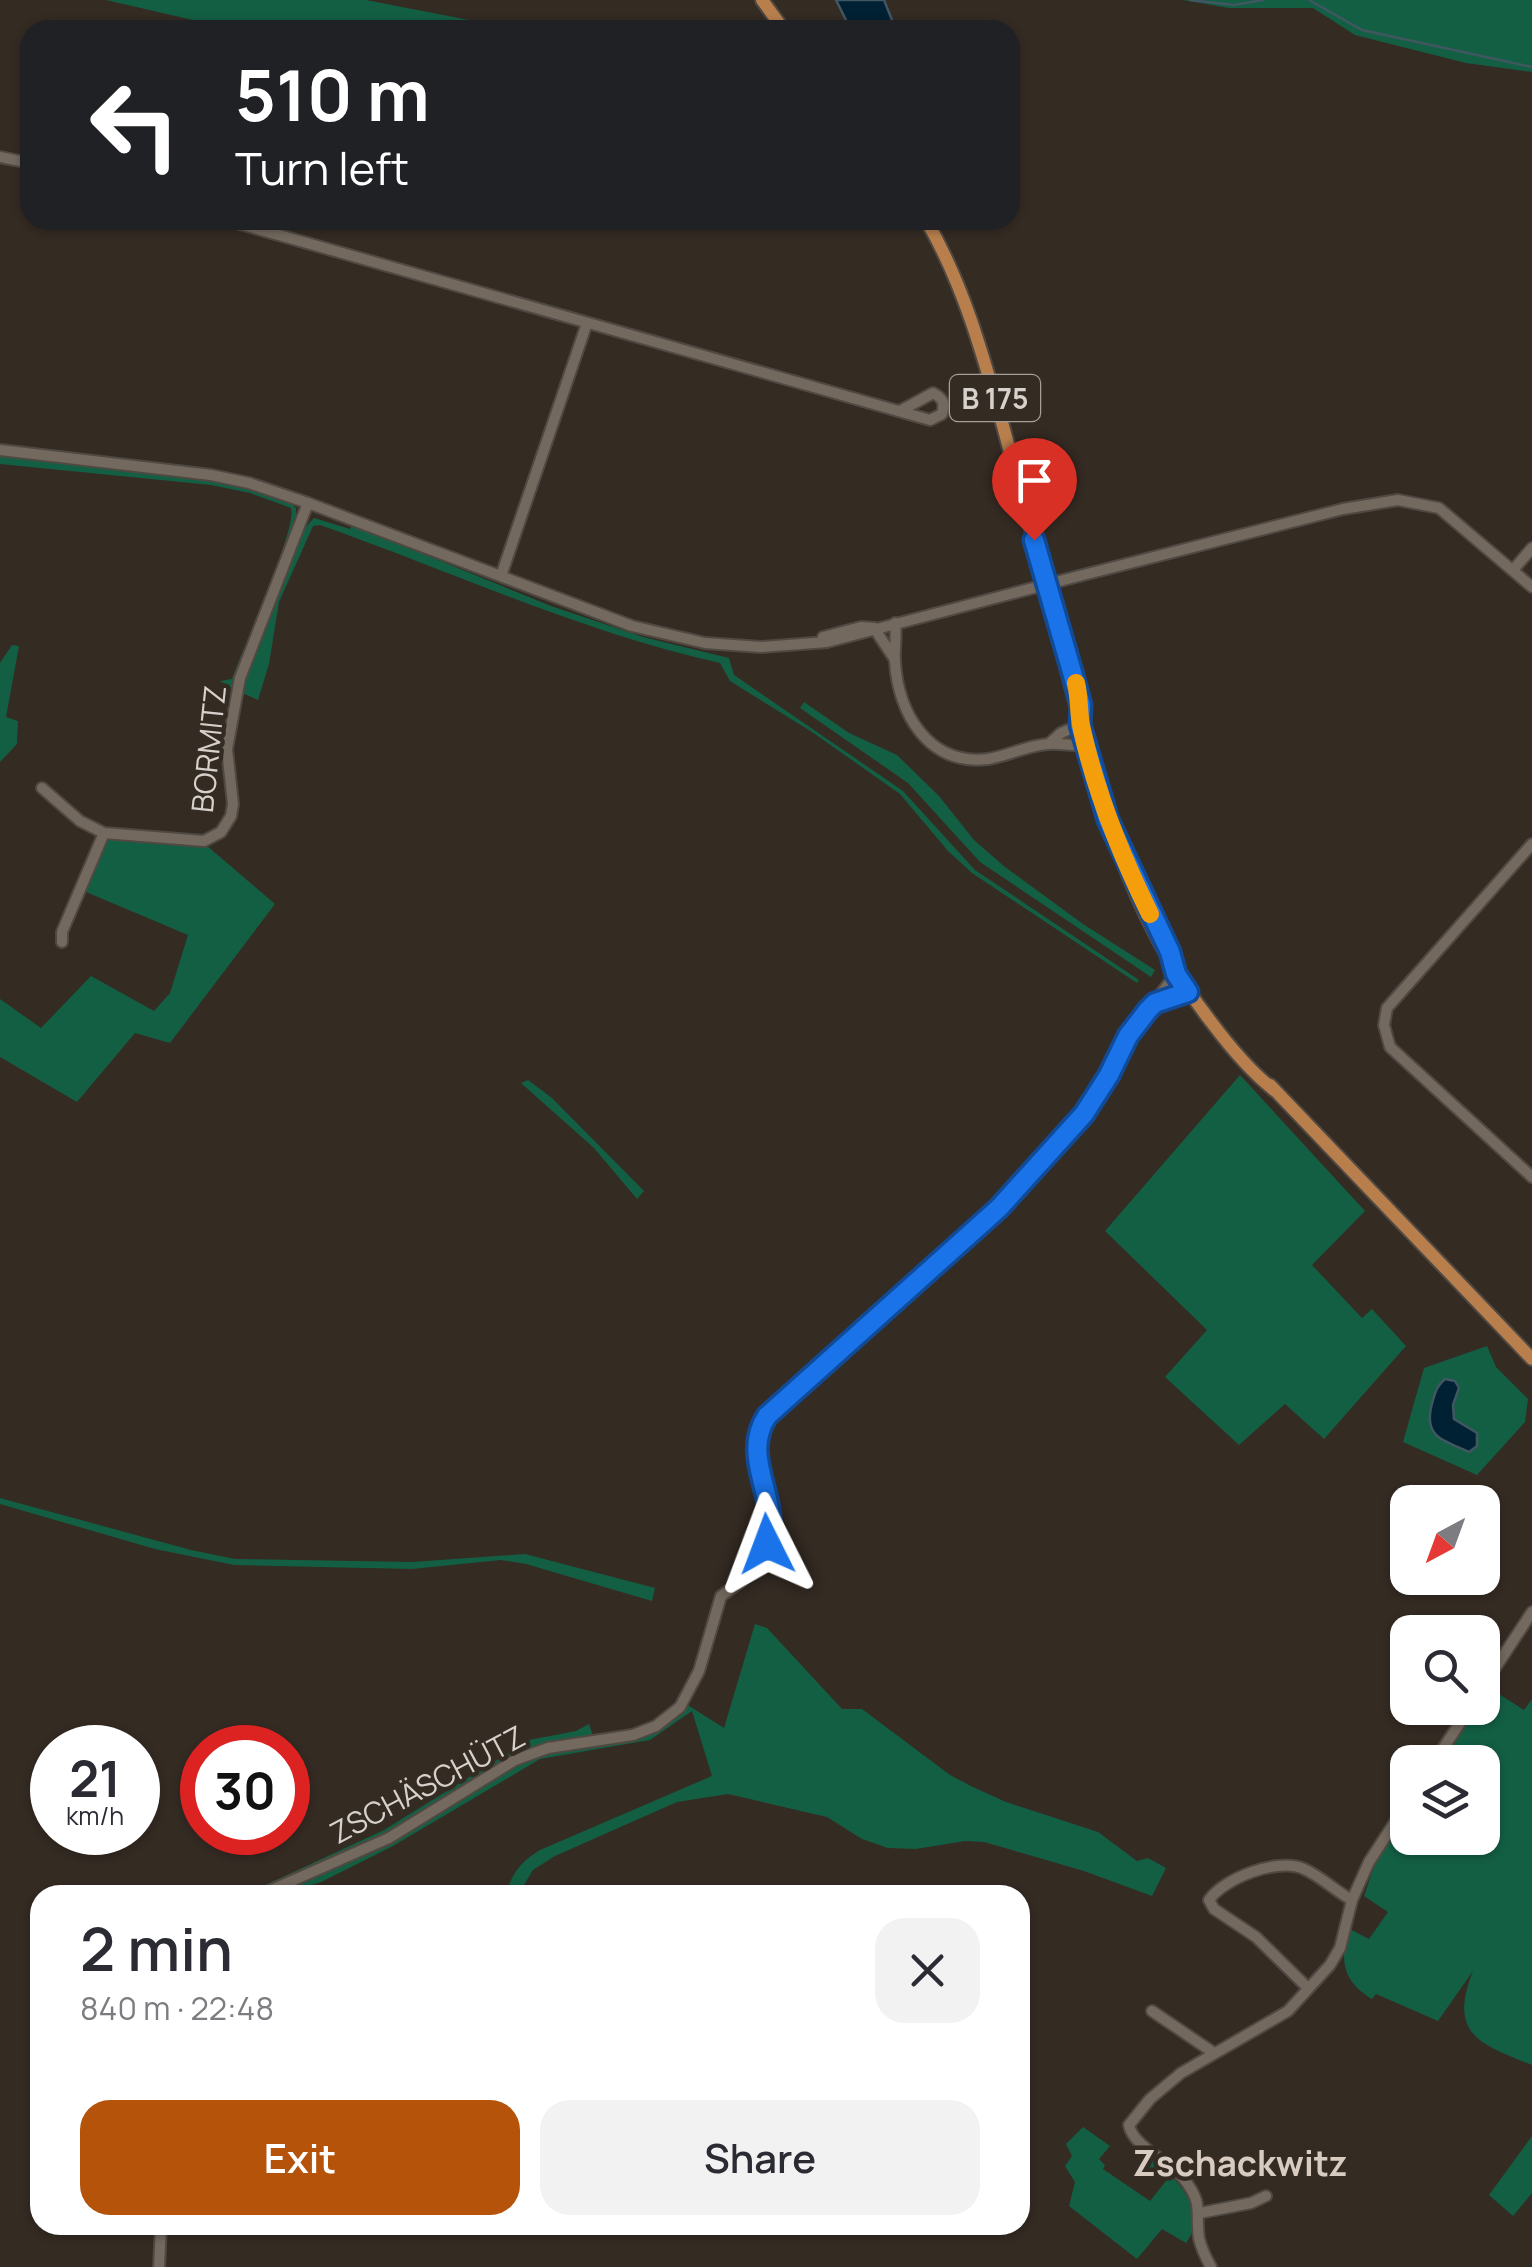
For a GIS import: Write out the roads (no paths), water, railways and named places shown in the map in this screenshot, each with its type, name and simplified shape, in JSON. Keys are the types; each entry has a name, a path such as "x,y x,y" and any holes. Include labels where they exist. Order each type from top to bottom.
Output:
{"main road":[{"name":"B 175","path":"932,230 979,339 1081,705 1080,725 1108,820 1134,894 1176,974 1251,1070 1532,1359"}],"street":[{"path":"261,230 900,410"},
{"path":"501,576 587,323"},
{"path":"0,450 211,475 308,502 664,636 721,646 793,644 861,626 874,628 1343,510 1398,500 1439,508 1532,587"},
{"name":"BORMITZ","path":"42,788 80,821 104,833 204,841 214,838 228,824 233,804 226,749 240,678 308,502"},
{"path":"1513,570 1532,548"},
{"path":"895,622 894,658 909,714 930,744 947,756 974,760 1050,743 1086,745"},
{"path":"874,628 894,658"},
{"path":"1050,743 1080,725"},
{"path":"62,942 62,932 104,833"},
{"path":"1532,844 1386,1008 1384,1026 1390,1047 1532,1177"},
{"name":"ZSCHÄSCHÜTZ","path":"283,1885 389,1838 515,1760 548,1748 633,1735 656,1726 680,1707 699,1671 721,1596 747,1577 772,1528 757,1464 758,1432 767,1416 999,1208 1084,1114 1128,1036 1176,974"},
{"path":"1155,1003 1188,992"},
{"path":"1500,1661 1532,1612"},
{"path":"1211,2267 1200,2243 1196,2197 1178,2171 1132,2136 1129,2125 1165,2086 1277,2018 1330,1965 1340,1948 1352,1900 1369,1862 1390,1830"},
{"path":"1308,1988 1256,1937 1220,1915 1209,1900 1231,1880 1286,1865 1305,1869 1352,1900"},
{"path":"1152,2011 1214,2053"},
{"path":"1200,2213 1251,2203 1266,2196"},
{"path":"159,2267 161,2235"}],"water":[{"path":"836,0 884,0 892,20 846,20"},
{"path":"1445,1379 1455,1381 1459,1388 1453,1405 1454,1419 1477,1433 1477,1446 1469,1452 1442,1439 1432,1429 1433,1400"}],"waterway":[{"path":"1190,0 1234,5 1263,0"},
{"path":"1309,0 1362,30 1532,67"}],"district":[{"name":"Zschackwitz","path":"1240,2163"}]}
